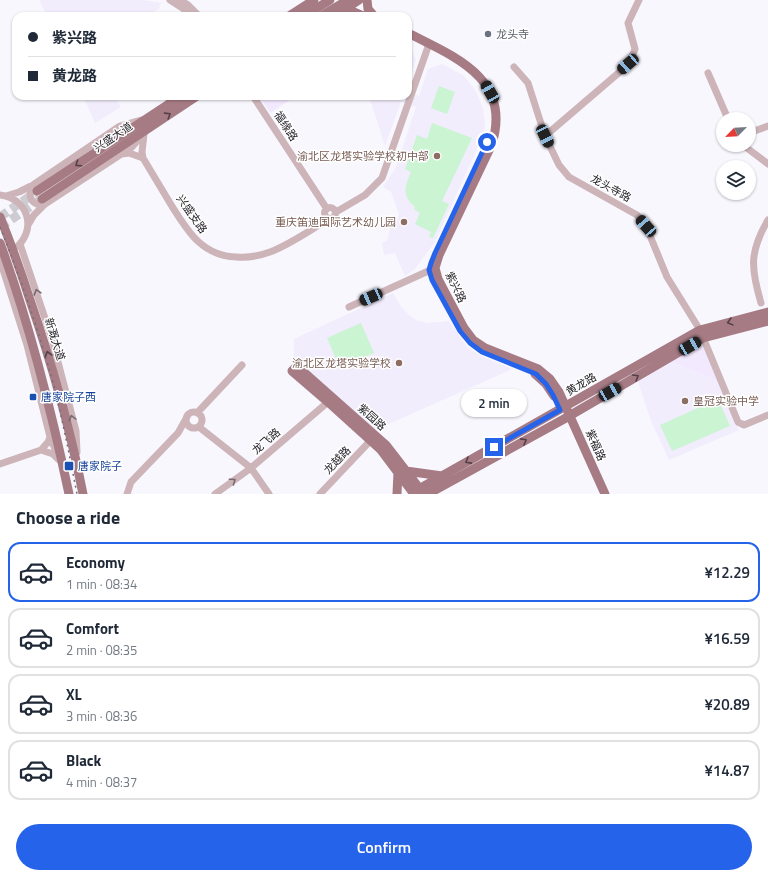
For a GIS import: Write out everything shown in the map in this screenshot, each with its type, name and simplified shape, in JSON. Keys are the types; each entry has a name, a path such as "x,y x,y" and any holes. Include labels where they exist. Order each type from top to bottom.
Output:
{"main road":[{"path":"294,12 314,0"},
{"path":"310,12 330,0"},
{"path":"328,12 348,0"},
{"path":"340,12 359,0"},
{"path":"367,0 368,9 371,12"},
{"path":"343,12 349,10 354,12"},
{"name":"紫兴路","path":"412,36 457,65 476,81 484,94 490,121 487,142 431,263 432,280 460,331 470,343 482,352 536,374 550,389 563,408"},
{"name":"紫兴路","path":"412,41 428,47"},
{"name":"兴盛大道","path":"149,122 176,100"},
{"name":"兴盛大道","path":"39,195 149,122 190,100"},
{"name":"新溉大道","path":"0,217 44,341 69,432 83,494"},
{"name":"新溉大道","path":"0,243 34,344 53,437 64,471 69,494"},
{"name":"黄龙路","path":"428,494 443,481 563,408 702,334 768,310"},
{"name":"黄龙路","path":"417,493 555,424 702,334 768,321"},
{"name":"紫园路","path":"402,472 371,440 328,402 295,369 386,445 402,472 417,493"},
{"name":"紫福路","path":"563,408 602,494"},
{"name":"紫福路","path":"567,417 569,428 602,494"},
{"path":"555,424 562,424 569,428"},
{"path":"397,494 402,472 443,481 440,494"}],"street":[{"path":"170,0 187,12"},
{"path":"180,0 195,12"},
{"path":"189,0 201,12"},
{"path":"545,136 628,64 635,49 628,23 639,0"},
{"path":"412,93 428,47"},
{"name":"龙头寺路","path":"514,66 528,83 545,136 559,165 569,177 637,215 646,226 667,277 702,334 738,422 744,425 768,415"},
{"path":"708,74 725,112"},
{"name":"福缘路","path":"256,100 327,208 324,214 329,218"},
{"path":"329,218 333,218 336,215 336,212 365,195 378,184 382,178 409,100"},
{"path":"122,154 129,154 143,158 142,152 144,134 149,122"},
{"path":"28,225 34,215 39,195 120,126 149,122"},
{"path":"756,130 768,126"},
{"path":"3,196 19,192 39,195 122,154 132,147 144,134"},
{"path":"753,152 768,164"},
{"name":"兴盛支路","path":"143,158 191,235 201,244 220,255 252,258 262,255 281,247 329,218"},
{"path":"0,253 8,252 20,244 27,233 28,225 27,215 22,206 15,200 3,196"},
{"path":"327,208 333,208 336,212"},
{"path":"756,315 760,310 761,303 756,287 753,267 754,253 759,235 768,220"},
{"name":"新溉大道","path":"20,244 52,339 76,431 78,470"},
{"name":"新溉大道","path":"0,260 64,471"},
{"path":"6,279 12,268 20,266 30,271"},
{"path":"349,307 432,269"},
{"path":"0,272 6,279"},
{"path":"761,303 768,310"},
{"path":"127,494 130,482 178,433 190,413 197,413 242,365"},
{"name":"龙飞路","path":"215,494 251,468 328,402"},
{"path":"197,413 200,415 202,420 199,427"},
{"path":"187,417 186,422 192,428"},
{"path":"178,433 199,427 251,468 269,494"},
{"path":"0,464 41,450 53,437"},
{"name":"龙越路","path":"320,494 371,440"},
{"path":"41,450 53,454 60,460"}],"shaded area":[{"path":"39,0 143,0 162,3 159,5 160,8 154,12 45,12"},
{"path":"412,51 416,60 412,71"},
{"name":"渝北区龙塔实验学校初中部","path":"442,64 463,75 476,91 483,108 485,124 481,140 435,242 415,269 405,276 395,253 384,255 382,242 387,241 391,224 397,221 399,214 391,192 383,187 396,167 416,107 401,102 385,146 370,100 412,100 412,93 419,96 428,69"},
{"path":"85,100 117,100 121,107 95,123"},
{"path":"262,100 290,100 270,113"},
{"name":"渝北区龙塔实验学校","path":"393,293 402,308 410,316 418,321 428,323 449,321 467,347 481,356 512,369 375,430 294,357 294,339"},
{"path":"698,344 704,346 718,381 668,361"},
{"name":"皇冠实验中学","path":"668,361 718,381 739,430 669,460 651,421 637,379"}],"green space":[{"path":"439,86 455,92 447,114 431,108"},
{"path":"432,123 472,138 442,201 449,204 433,238 429,237 431,232 415,224 420,213 414,209 415,207 406,194 406,186 411,172 405,169 417,135 427,139"},
{"path":"361,323 374,353 340,368 327,338"},
{"path":"718,399 730,426 672,451 660,425"}],"tunnel":[{"path":"0,217 36,192"},
{"path":"0,227 42,199"}],"railway":[{"path":"0,227 36,326 54,386 77,494"}],"place":[{"name":"龙头寺","path":"488,34"},
{"name":"渝北区龙塔实验学校初中部","path":"437,156"},
{"name":"重庆笛迪国际艺术幼儿园","path":"404,222"},
{"name":"渝北区龙塔实验学校","path":"399,363"},
{"name":"唐家院子西","path":"33,397"},
{"name":"皇冠实验中学","path":"685,401"},
{"name":"唐家院子","path":"69,466"}],"route":[{"path":"487,142 435,253 429,270 432,280 456,324 470,343 482,352 536,374 546,384 560,410 494,447"}]}
